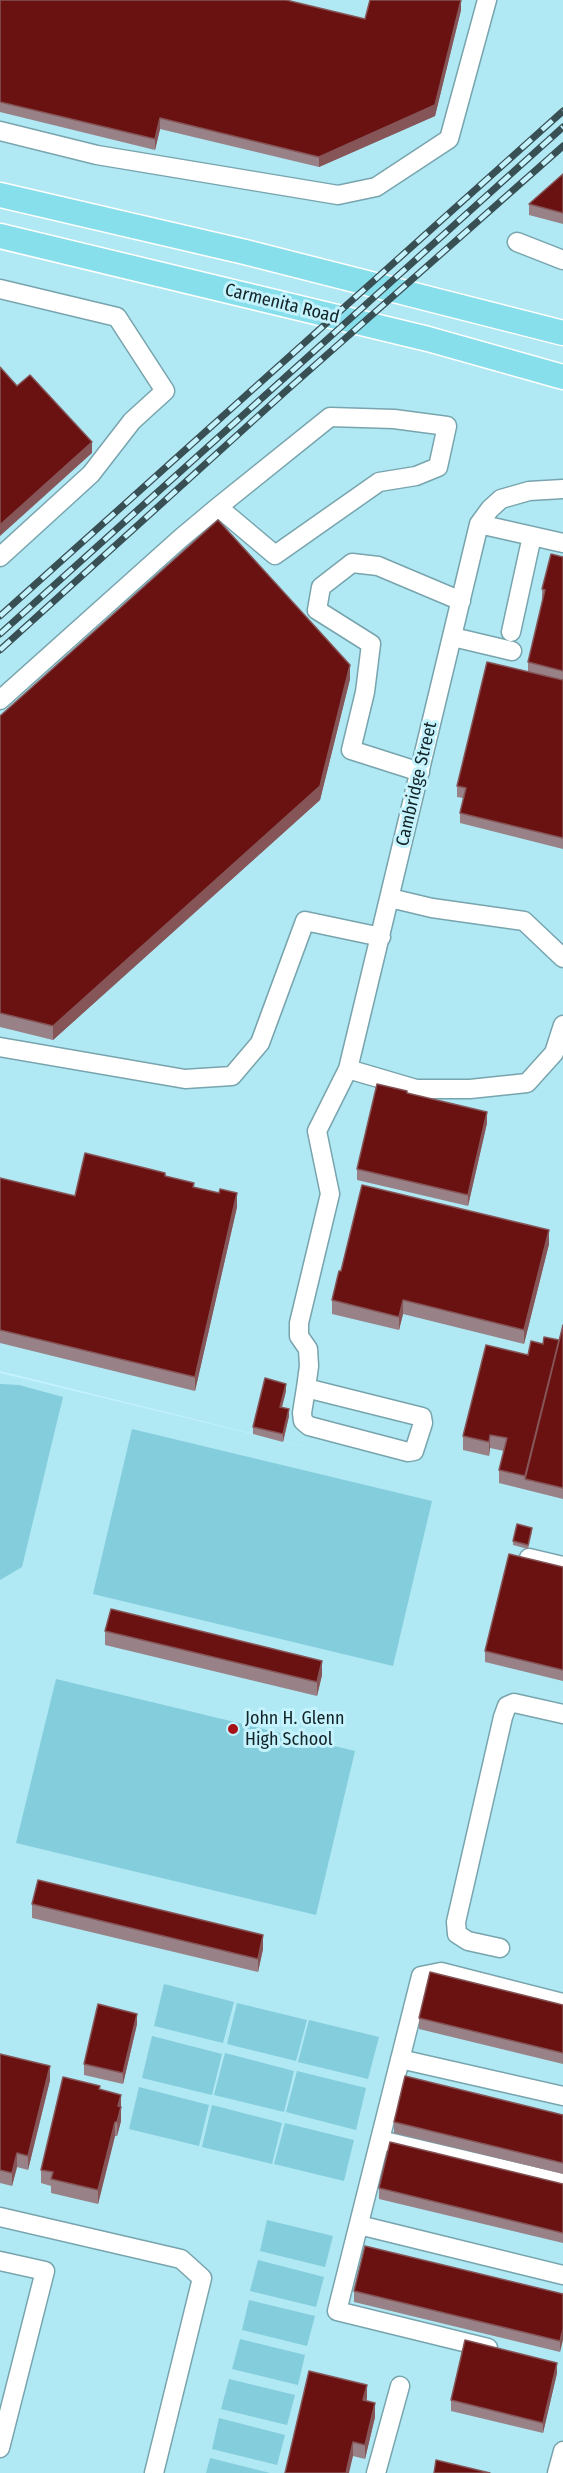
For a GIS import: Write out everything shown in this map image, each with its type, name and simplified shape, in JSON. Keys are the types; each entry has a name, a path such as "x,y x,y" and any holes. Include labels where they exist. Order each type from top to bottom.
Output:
{"main road":[{"path":"0,195 244,252 563,333"},
{"name":"Carmenita Road","path":"0,236 428,339 563,377"}],"street":[{"path":"0,131 98,155 338,195 376,187 449,139 487,0"},
{"path":"517,242 563,260"},
{"path":"0,289 117,317 165,391 132,421 92,474 0,557"},
{"path":"0,700 62,642 218,507 330,417 394,419 447,426 438,467 416,476 379,482 275,555 218,507"},
{"name":"Cambridge Street","path":"306,1388 309,1366 308,1349 299,1336 299,1323 330,1194 317,1131 348,1069 479,524 501,499 529,491 563,489"},
{"path":"479,524 563,543"},
{"path":"511,632 532,536"},
{"path":"420,772 351,750 365,692 371,644 317,610 321,586 352,563 378,566 461,601"},
{"path":"453,637 512,651"},
{"path":"390,898 432,908 524,921 563,958"},
{"path":"0,1047 185,1079 232,1076 260,1043 305,921 381,936"},
{"path":"348,1069 416,1089 470,1089 527,1083 554,1053 563,1025"},
{"path":"306,1388 422,1417 423,1423 414,1451 408,1452 309,1426 303,1421 302,1413 306,1388"},
{"path":"529,1558 563,1566"},
{"path":"500,1948 468,1941 457,1934 456,1922 503,1717 507,1706 514,1703 563,1714"},
{"path":"507,2352 338,2311 421,1976 441,1972 563,2003"},
{"path":"400,2059 563,2096"},
{"path":"380,2140 563,2183"},
{"path":"0,2217 181,2259 202,2278 154,2473"},
{"path":"359,2225 563,2275"},
{"path":"0,2261 45,2271 0,2448"},
{"path":"376,2473 400,2386"},
{"path":"557,2473 563,2451"}],"shaded area":[{"path":"0,0 563,0 563,2473 0,2473 0,1373 348,1457 0,1371"},
{"path":"0,1384 19,1385 63,1397 22,1567 0,1580"},
{"path":"132,1429 432,1501 393,1666 93,1594"},
{"path":"56,1679 355,1751 316,1915 16,1843"},
{"path":"164,1984 234,2002 223,2043 154,2026"},
{"path":"237,2003 307,2020 296,2061 227,2044"},
{"path":"309,2020 379,2037 368,2079 298,2062"},
{"path":"152,2036 222,2054 212,2095 142,2078"},
{"path":"225,2053 294,2071 284,2112 214,2095"},
{"path":"297,2071 366,2088 356,2130 286,2112"},
{"path":"139,2087 209,2105 199,2146 129,2129"},
{"path":"212,2105 282,2123 272,2164 202,2147"},
{"path":"285,2123 354,2140 344,2181 274,2164"},
{"path":"267,2220 333,2236 325,2267 260,2251"},
{"path":"258,2260 324,2277 316,2307 250,2291"},
{"path":"249,2300 315,2316 307,2346 242,2330"},
{"path":"240,2339 305,2355 298,2385 232,2369"},
{"path":"229,2379 295,2395 287,2425 221,2409"},
{"path":"219,2418 285,2435 277,2465 212,2449"},
{"path":"210,2458 270,2473 206,2473"}],"building":[{"path":"0,0 286,0 365,19 370,0 461,0 435,105 319,157 160,118 155,139 0,102"},
{"path":"563,174 563,213 529,204"},
{"path":"0,367 17,386 30,375 92,442 0,525"},
{"path":"218,520 350,665 320,786 53,1026 0,1013 0,716"},
{"path":"551,554 563,557 563,671 528,662"},
{"path":"487,662 563,680 563,838 460,813 466,788 457,786"},
{"path":"377,1084 487,1112 468,1195 357,1169"},
{"path":"85,1153 165,1173 165,1176 194,1183 193,1187 219,1193 220,1189 237,1193 195,1377 0,1330 0,1178 75,1196"},
{"path":"362,1185 549,1230 524,1330 403,1300 399,1317 332,1300"},
{"path":"563,1325 563,1488 525,1479"},
{"path":"544,1337 559,1340 525,1476 499,1470 507,1438 490,1435 489,1442 463,1436 486,1345 528,1355 531,1341 543,1344"},
{"path":"265,1378 286,1384 280,1407 289,1409 283,1434 253,1427"},
{"path":"517,1524 532,1528 528,1545 513,1541"},
{"path":"509,1554 563,1567 563,1670 485,1651"},
{"path":"111,1609 322,1661 317,1682 105,1631"},
{"path":"38,1880 263,1935 258,1959 32,1904"},
{"path":"430,1972 563,2005 563,2053 419,2018"},
{"path":"98,2004 137,2014 123,2073 84,2064"},
{"path":"0,2054 50,2066 28,2156 17,2153 12,2173 0,2170"},
{"path":"405,2076 563,2115 563,2163 394,2122"},
{"path":"63,2077 100,2086 99,2089 121,2095 118,2106 121,2107 98,2190 51,2179 53,2172 41,2170"},
{"path":"390,2142 563,2184 563,2233 379,2188"},
{"path":"365,2246 563,2294 563,2329 560,2341 354,2291"},
{"path":"465,2340 557,2363 543,2423 451,2400"},
{"path":"309,2371 367,2385 363,2400 375,2403 365,2445 353,2442 346,2473 285,2473"},
{"path":"436,2460 490,2473 434,2473"}],"railway":[{"path":"0,616 563,111"},
{"path":"0,634 563,127"},
{"path":"0,650 287,390 563,146"}],"place":[{"name":"John H. Glenn High School","path":"233,1729"}]}
